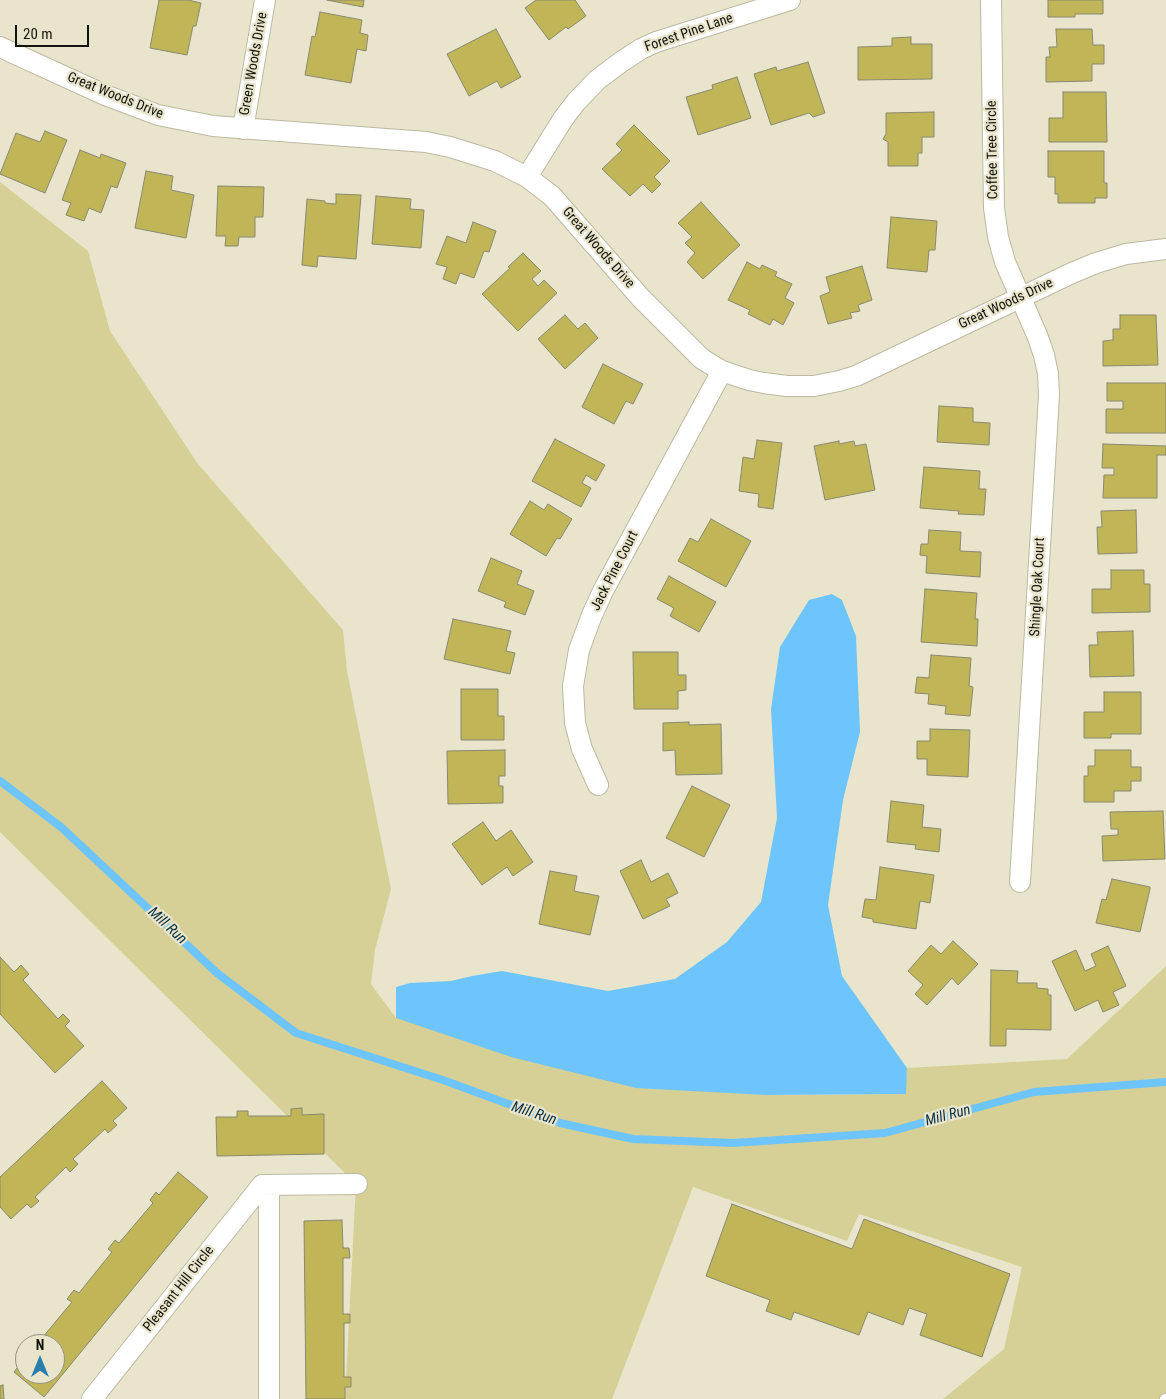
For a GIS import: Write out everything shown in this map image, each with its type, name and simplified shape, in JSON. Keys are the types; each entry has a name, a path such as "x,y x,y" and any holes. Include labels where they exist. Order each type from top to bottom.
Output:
{"street":[{"name":"Green Woods Drive","path":"243,129 265,0"},
{"name":"Forest Pine Lane","path":"527,178 563,119 576,102 597,80 620,62 656,42 790,0"},
{"name":"Coffee Tree Circle","path":"991,0 994,208 998,236 1005,262 1020,297"},
{"name":"Great Woods Drive","path":"0,46 105,95 158,115 213,126 442,145 495,161 527,178 552,196 640,297 702,360 722,371 748,380 787,386 814,386 856,376 1020,297 1096,263 1126,254 1166,249"},
{"name":"Shingle Oak Court","path":"1020,297 1044,355 1048,374 1049,394 1020,882"},
{"name":"Jack Pine Court","path":"598,784 582,749 575,723 573,686 579,650 603,591 722,371"},
{"path":"269,1399 269,1185 356,1184"},
{"name":"Pleasant Hill Circle","path":"92,1399 262,1185 269,1185"}],"shaded area":[{"path":"0,182 88,251 110,331 198,464 343,630 347,671 391,889 375,950 371,984 396,1018 765,1095 905,1094 907,1068 1067,1059 1166,966 1166,1399 943,1399 1004,1349 1022,1267 859,1214 847,1241 693,1187 612,1399 345,1399 356,1184 0,832"}],"water":[{"path":"832,594 842,600 856,636 860,732 843,800 828,905 842,976 907,1068 906,1094 765,1095 636,1088 511,1057 396,1018 396,987 410,983 451,981 502,971 608,991 675,979 727,942 761,902 777,818 771,709 780,647 809,600"}],"building":[{"path":"159,0 188,0 201,3 196,26 193,26 187,55 150,48"},
{"path":"327,0 364,0 363,7"},
{"path":"536,0 575,0 586,16 568,29 566,27 549,40 525,8"},
{"path":"1048,0 1103,0 1103,14 1075,14 1075,17 1048,17"},
{"path":"320,12 362,20 360,33 368,35 366,51 357,49 351,83 305,75 312,36 315,37"},
{"path":"496,29 521,77 501,88 497,81 469,96 447,54"},
{"path":"1056,29 1092,29 1093,45 1104,45 1104,64 1092,64 1092,81 1046,82 1046,57 1050,57 1049,47 1057,47"},
{"path":"911,37 911,44 932,44 932,79 858,80 858,47 892,46 892,38"},
{"path":"808,62 825,113 813,117 809,113 771,125 754,74 776,67 777,71"},
{"path":"737,77 751,118 698,135 686,97 713,89 712,85"},
{"path":"1063,92 1106,92 1107,142 1049,142 1049,118 1063,118"},
{"path":"934,112 934,137 922,137 922,153 918,153 918,166 888,166 888,142 883,139 886,134 886,113"},
{"path":"634,125 670,161 654,177 661,184 652,193 643,184 630,196 602,169 622,150 616,144"},
{"path":"45,131 67,140 45,193 0,174 16,133 40,142"},
{"path":"80,150 100,158 101,154 126,163 117,188 111,186 101,213 89,208 84,221 66,215 71,203 62,200"},
{"path":"1048,151 1104,151 1104,183 1107,183 1107,198 1095,198 1095,203 1058,203 1058,194 1055,194 1055,177 1048,177"},
{"path":"146,171 173,176 171,190 194,195 186,238 135,228"},
{"path":"218,186 264,187 263,217 255,217 255,237 239,237 238,246 225,246 226,236 216,236"},
{"path":"336,194 361,195 356,259 318,256 317,267 302,265 307,199 336,204"},
{"path":"376,196 411,199 410,209 424,210 421,248 372,244"},
{"path":"701,202 740,245 703,279 687,262 695,253 685,243 692,237 678,223"},
{"path":"891,217 937,221 935,250 929,250 927,272 887,268"},
{"path":"473,222 496,231 489,252 484,251 474,278 460,273 456,284 443,279 447,267 436,264 447,236 466,243"},
{"path":"523,253 541,271 532,279 538,286 544,280 557,293 518,331 482,294"},
{"path":"747,262 760,269 762,265 777,272 775,276 792,284 785,298 794,303 783,325 773,319 770,325 748,314 750,310 728,300"},
{"path":"862,266 872,300 858,305 860,311 850,313 852,318 828,324 820,296 830,292 826,277"},
{"path":"565,315 578,329 585,323 598,338 565,369 538,339"},
{"path":"1120,315 1156,315 1158,365 1103,366 1103,341 1113,340 1113,329 1120,329"},
{"path":"603,364 643,384 633,404 626,401 614,424 582,407"},
{"path":"1107,383 1166,383 1166,433 1106,433 1106,409 1123,409 1123,401 1107,401"},
{"path":"939,406 973,408 973,422 990,423 989,445 937,442"},
{"path":"555,439 605,465 596,481 586,475 582,483 591,488 581,507 532,481"},
{"path":"757,440 782,443 773,509 758,507 759,494 739,491 743,457 754,459"},
{"path":"839,441 839,444 854,441 855,446 866,444 875,490 825,500 814,446"},
{"path":"1103,444 1166,446 1166,455 1157,455 1157,498 1103,498 1104,475 1114,475 1114,468 1102,468"},
{"path":"924,467 980,471 979,489 986,489 984,515 958,514 959,511 920,508"},
{"path":"530,501 544,510 548,504 572,519 560,539 557,538 546,556 510,534"},
{"path":"1136,510 1137,553 1098,554 1097,527 1102,527 1101,511"},
{"path":"711,519 751,541 726,587 678,561 690,538 698,542"},
{"path":"929,530 961,532 960,551 981,552 980,577 926,573 927,556 920,555 921,544 928,544"},
{"path":"491,558 522,571 517,584 534,591 525,615 504,607 506,602 478,591"},
{"path":"1111,570 1144,570 1144,584 1150,584 1150,612 1092,613 1092,589 1111,589"},
{"path":"669,576 716,602 699,632 670,616 674,608 657,599"},
{"path":"925,589 977,593 975,619 978,619 977,646 921,642"},
{"path":"453,619 511,631 506,651 515,653 510,674 444,659"},
{"path":"1133,631 1134,676 1090,677 1089,645 1098,645 1097,632"},
{"path":"633,652 678,652 678,675 686,675 686,690 678,691 678,709 634,709"},
{"path":"931,655 971,658 969,686 973,687 970,716 945,714 946,706 928,704 929,694 915,693 917,677 929,678"},
{"path":"461,689 498,689 498,716 504,716 504,740 461,740"},
{"path":"1104,692 1141,692 1141,734 1111,734 1111,738 1084,738 1084,712 1104,712"},
{"path":"689,722 689,725 721,724 722,774 676,775 675,750 663,751 663,723"},
{"path":"930,729 970,730 968,777 927,775 927,759 917,759 917,741 930,741"},
{"path":"505,750 505,776 499,776 499,786 503,786 503,803 448,804 447,751"},
{"path":"1095,750 1131,750 1131,767 1141,767 1141,781 1131,781 1131,791 1114,791 1114,802 1084,802 1084,776 1088,776 1088,766 1095,766"},
{"path":"692,786 730,805 704,857 666,838"},
{"path":"891,801 924,805 922,827 941,829 939,852 915,849 916,845 887,842"},
{"path":"1163,811 1165,859 1103,861 1102,836 1118,835 1118,829 1111,829 1110,812"},
{"path":"483,822 496,841 511,830 533,862 513,876 507,867 482,885 452,844"},
{"path":"641,860 651,882 668,873 678,893 666,899 670,906 643,919 620,871"},
{"path":"880,867 934,875 930,903 920,901 916,929 873,922 873,919 862,917 865,899 876,900"},
{"path":"550,871 577,876 574,891 599,896 590,935 539,924"},
{"path":"1112,879 1150,887 1140,932 1096,923 1102,899 1106,900"},
{"path":"953,941 978,964 958,985 952,978 927,1005 915,994 923,985 908,971 931,945 941,954"},
{"path":"1108,946 1126,986 1113,992 1119,1005 1103,1012 1098,1000 1075,1011 1052,961 1076,950 1085,971 1096,966 1091,954"},
{"path":"0,957 14,972 21,965 29,974 23,980 58,1019 63,1014 70,1021 65,1026 84,1046 55,1073 0,1014"},
{"path":"991,970 1018,971 1017,983 1037,983 1037,988 1048,989 1048,995 1051,995 1051,1030 1006,1029 1006,1046 990,1046"},
{"path":"102,1081 127,1108 113,1121 117,1125 108,1133 105,1129 73,1159 78,1164 70,1172 66,1167 35,1197 39,1201 31,1208 27,1204 11,1219 0,1207 0,1177"},
{"path":"302,1108 302,1115 324,1114 324,1154 217,1156 216,1117 237,1117 237,1111 248,1111 248,1116 291,1116 291,1109"},
{"path":"178,1172 208,1197 65,1371 65,1334 45,1334 72,1302 67,1299 74,1290 79,1293 112,1252 108,1249 115,1240 119,1243 153,1203 150,1200 156,1192 159,1195"},
{"path":"732,1204 852,1249 864,1219 1010,1274 982,1357 920,1335 927,1314 909,1308 903,1325 868,1312 859,1335 794,1312 791,1320 766,1311 770,1300 706,1276"},
{"path":"342,1220 343,1248 349,1248 350,1258 343,1258 343,1314 350,1314 350,1323 344,1323 344,1377 351,1377 351,1387 345,1387 345,1399 306,1399 304,1221"},
{"path":"28,1384 55,1384 44,1397"},
{"path":"3,1385 4,1399 0,1399 0,1386"}],"waterway":[{"name":"Mill Run","path":"0,781 61,827 217,973 296,1033 443,1080 560,1123 633,1139 733,1143 885,1133 1034,1092 1166,1082"}]}
